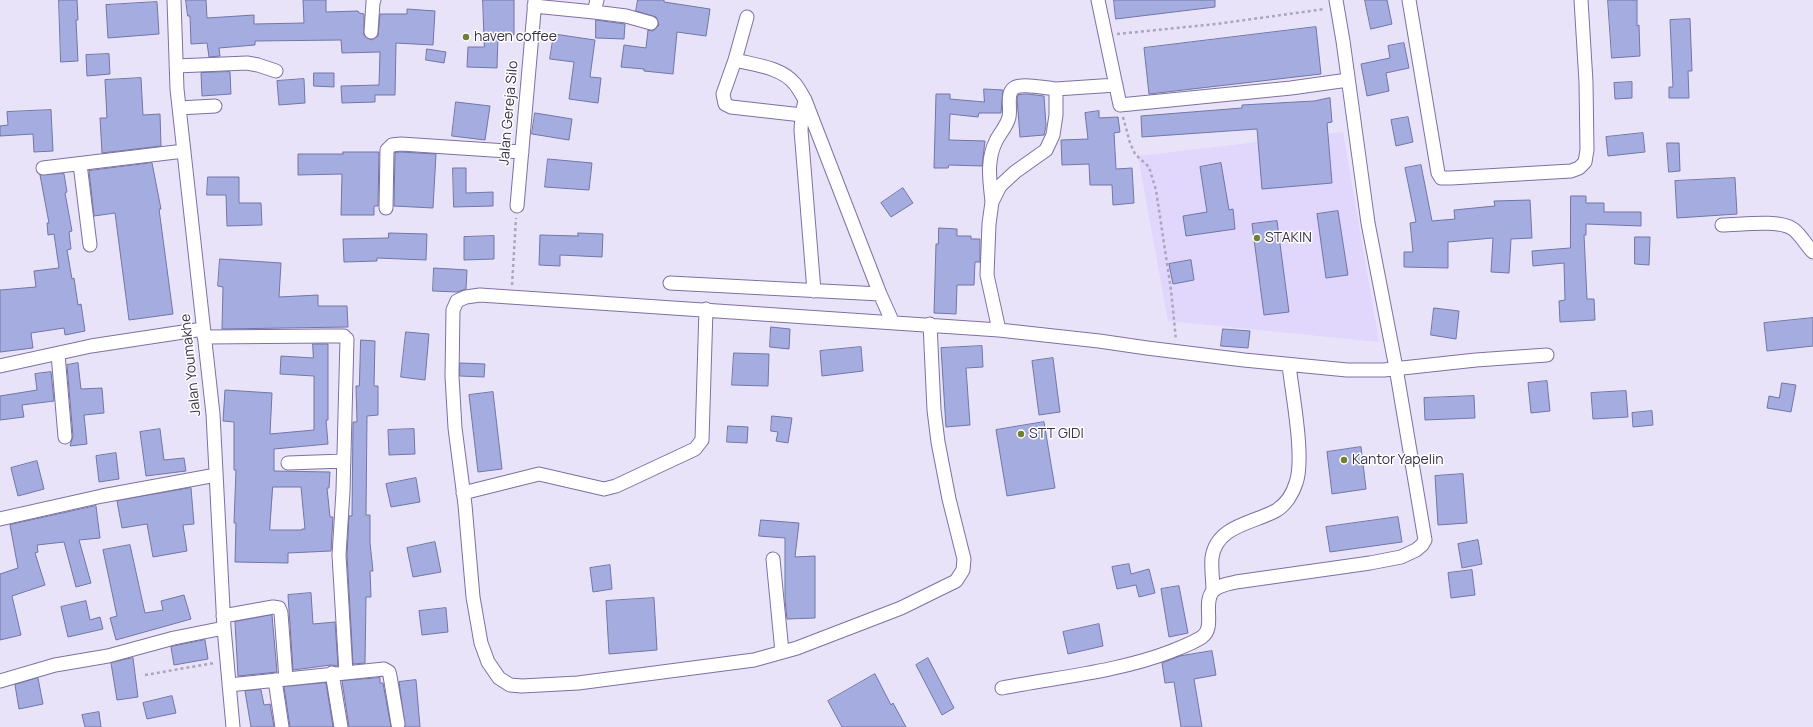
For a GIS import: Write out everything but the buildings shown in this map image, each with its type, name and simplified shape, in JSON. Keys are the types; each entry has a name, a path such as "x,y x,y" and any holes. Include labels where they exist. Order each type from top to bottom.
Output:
{"street":[{"name":"Jalan Youmakhe","path":"174,0 179,108 213,414 224,622 233,727"},
{"path":"371,32 374,0"},
{"path":"1098,0 1120,105 1291,88 1348,80"},
{"path":"1409,0 1438,173 1441,178 1571,170 1579,168 1585,162 1587,150 1586,82 1581,0"},
{"path":"535,3 595,6 651,23"},
{"name":"Jalan Gereja Silo","path":"517,206 535,3"},
{"path":"1213,591 1222,586 1236,582 1370,563 1401,556 1416,550 1425,540 1396,368 1368,223 1336,4"},
{"path":"747,17 723,94 725,104 731,107 802,115"},
{"path":"734,60 765,67 785,75 795,84 805,100 880,294 897,323"},
{"path":"176,66 247,63 258,64 276,71"},
{"path":"999,330 987,275 989,224 992,202 989,170 990,159 996,140 1009,118 1009,94 1012,88 1020,85 1056,89 1116,85"},
{"path":"992,202 1000,186 1015,172 1046,150 1053,135 1056,115 1056,89"},
{"path":"805,100 801,130 814,291"},
{"path":"179,108 214,106"},
{"path":"386,208 387,150 392,145 401,144 522,152"},
{"path":"44,168 184,151"},
{"path":"80,164 90,245"},
{"path":"1722,225 1786,225 1794,230 1813,252"},
{"path":"670,283 880,294"},
{"path":"930,324 934,410 938,442 949,499 964,559 963,570 956,581 901,608 797,648 754,660 585,682 540,686 510,685 499,678 488,662 482,643 474,597 454,420 452,376 453,310 457,302 466,297 480,295 930,324 1099,340 1177,352 1347,370 1396,368 1547,355"},
{"path":"463,493 539,474 604,489 616,486 695,449 702,440 706,309"},
{"path":"0,366 124,340 204,333 344,336 347,339 348,349 339,555 346,672"},
{"path":"58,354 65,437"},
{"path":"1002,688 1142,661 1196,641 1204,636 1208,626 1209,599 1213,591 1212,556 1216,545 1224,535 1239,526 1278,509 1289,498 1297,482 1299,461 1297,430 1289,365"},
{"path":"288,463 344,461"},
{"path":"0,518 102,496 216,475"},
{"path":"773,559 782,652"},
{"path":"0,681 55,665 108,656 174,638 273,607 279,608 282,613 282,727"},
{"path":"229,685 346,672 384,670 388,672 398,724"},
{"path":"332,674 341,727"}],"path":[{"path":"1105,36 1216,24 1336,4"},
{"path":"1120,105 1130,143 1135,154 1149,168 1156,190 1171,290 1177,352"},
{"path":"510,297 517,206"},
{"path":"145,675 227,661"}],"shaded area":[{"name":"STAKIN","path":"1343,132 1379,342 1168,321 1138,156"}],"place":[{"name":"haven coffee","path":"466,37"},
{"name":"STAKIN","path":"1257,238"},
{"name":"STT GIDI","path":"1021,434"},
{"name":"Kantor Yapelin","path":"1344,460"}]}
